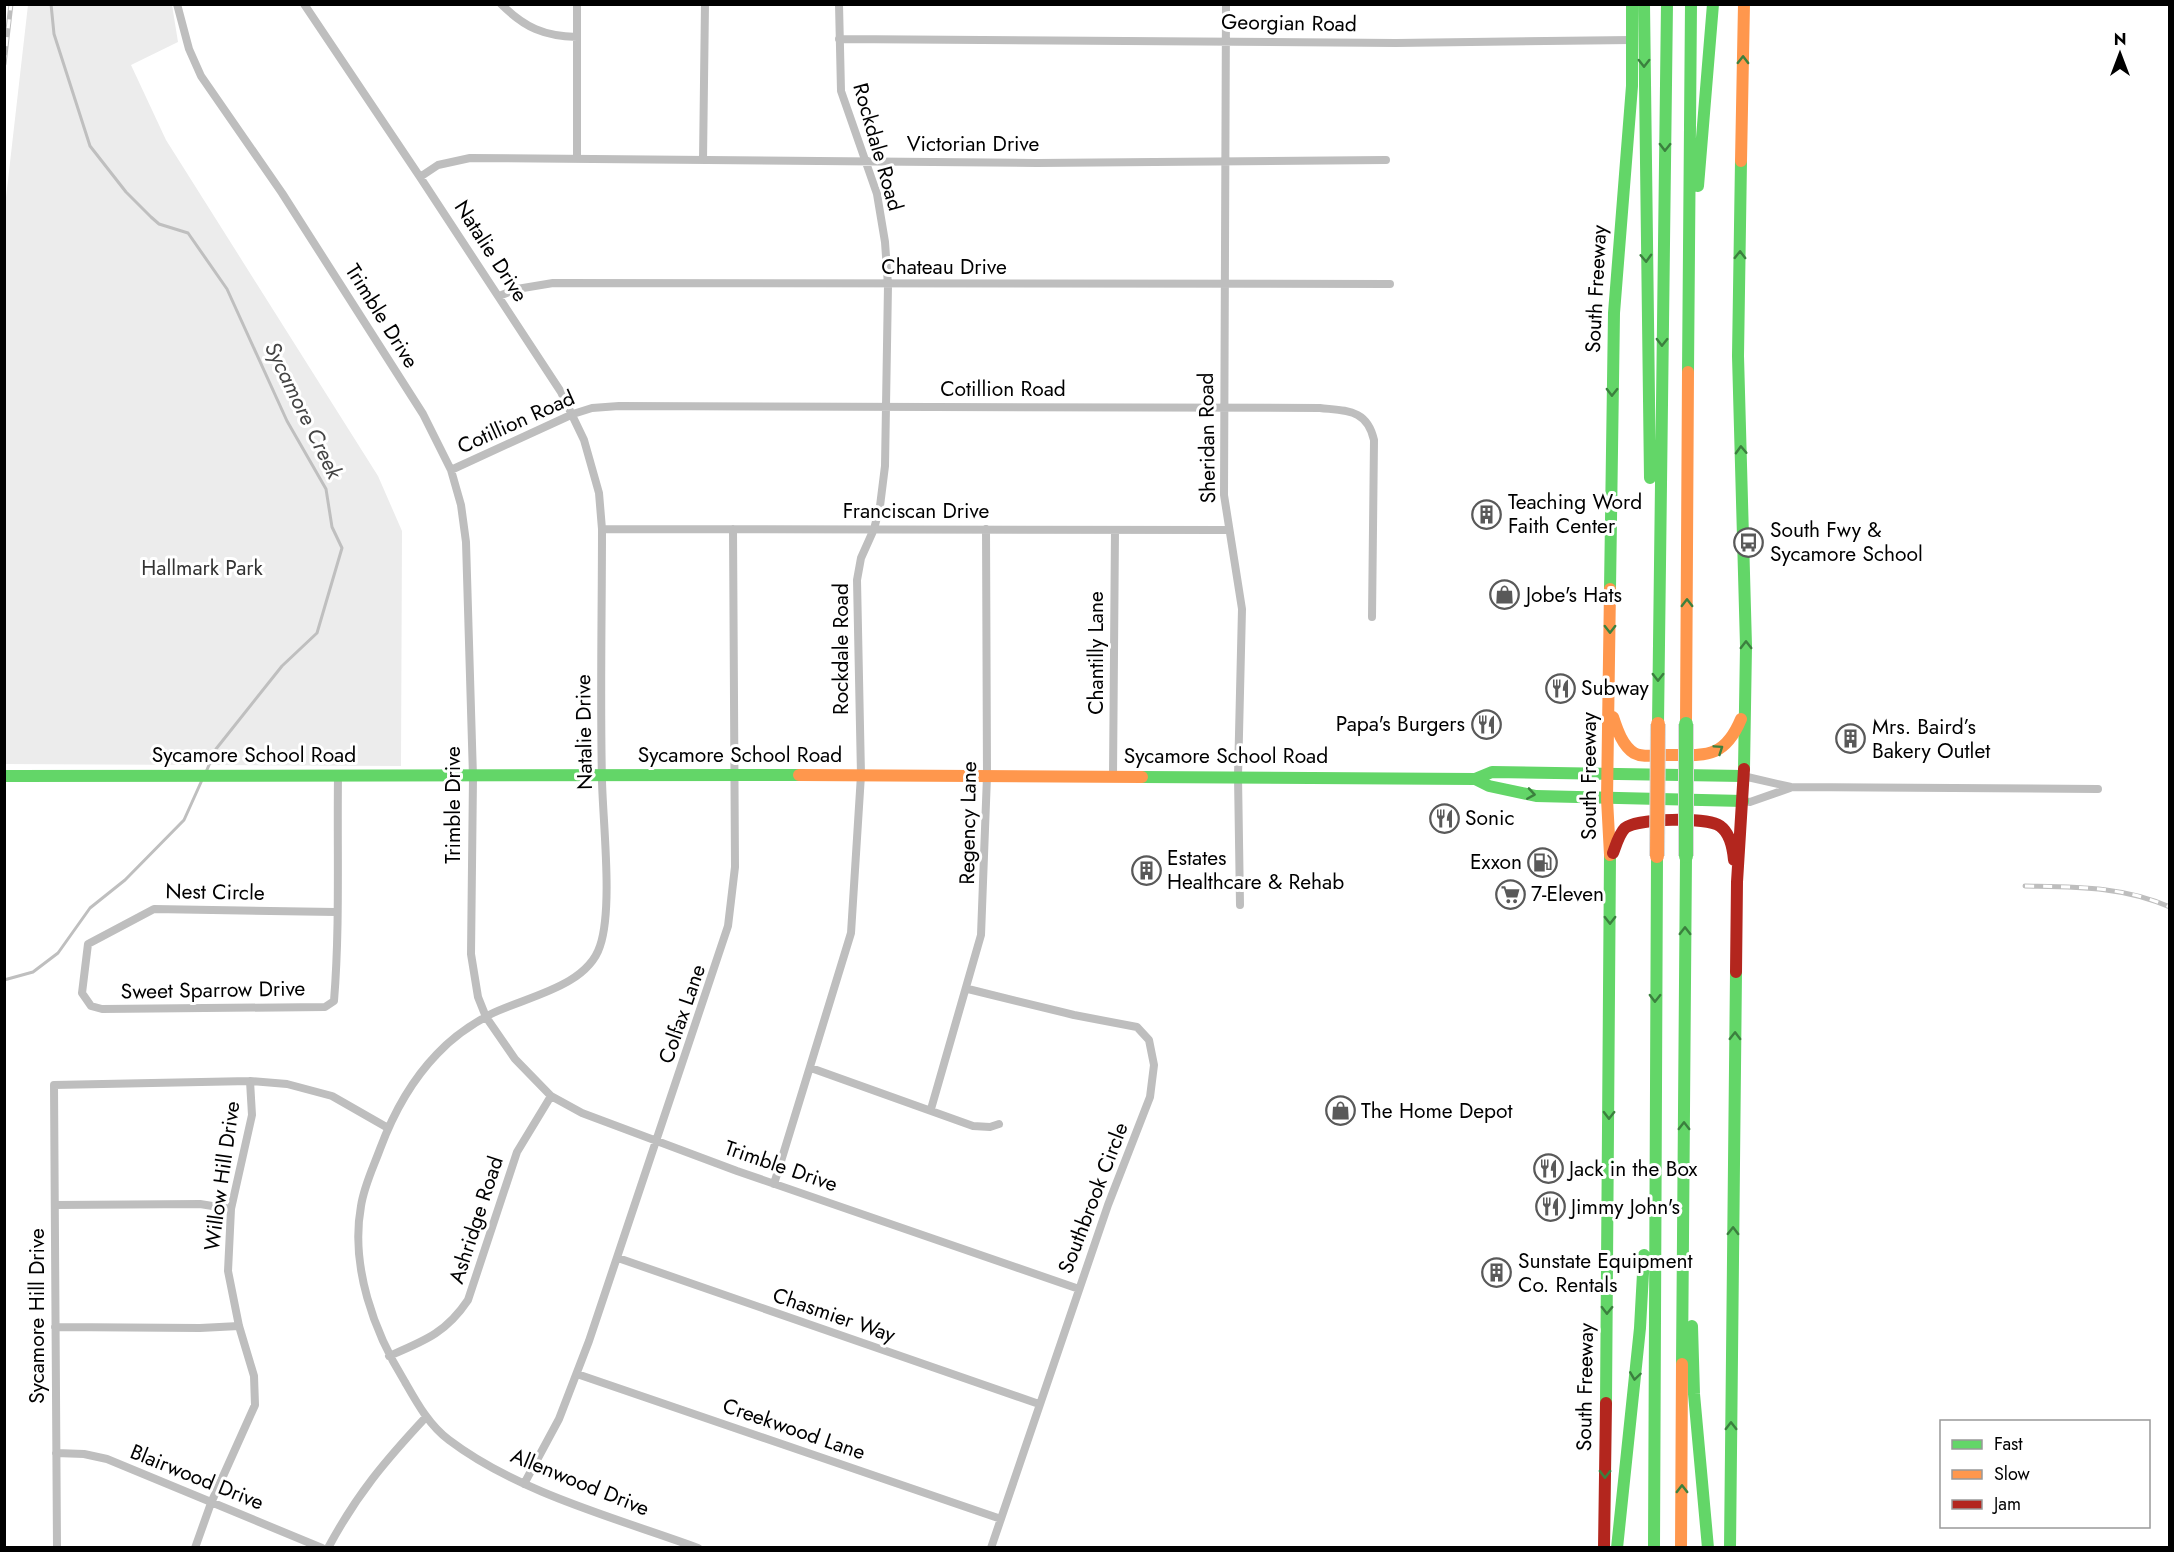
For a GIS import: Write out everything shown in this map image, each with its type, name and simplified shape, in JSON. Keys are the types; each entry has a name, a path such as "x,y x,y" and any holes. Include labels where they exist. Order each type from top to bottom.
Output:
{"main road":[{"name":"South Freeway","path":"1604,1548 1610,860 1607,799 1614,313 1631,106 1632,4"},
{"path":"1644,4 1645,226 1651,519 1660,532"},
{"path":"1654,1548 1653,1131 1667,4"},
{"path":"1681,1548 1691,4"},
{"path":"1690,234 1701,163 1713,4"},
{"path":"1730,1548 1737,882 1743,801 1746,703 1738,356 1744,4"},
{"path":"1610,704 1616,728 1634,753 1709,756 1735,736 1746,703"},
{"name":"Sycamore School Road","path":"4,776 861,775 1475,779 1492,772 1743,776"},
{"name":"Sycamore School Road","path":"1475,779 1489,786 1536,796 1743,801"},
{"path":"1610,860 1623,830 1632,824 1718,824 1725,830 1733,851 1737,882"},
{"path":"1617,1548 1626,1445 1642,1320 1646,1152 1653,1131"},
{"path":"1683,1240 1691,1272 1694,1394 1708,1548"}],"street":[{"name":"Trimble Drive","path":"177,4 189,49 201,76 282,193 423,414 451,470 461,505 466,542 473,777 471,954 478,997 486,1017 515,1059 551,1096 582,1113 774,1184 1079,1289"},
{"name":"Natalie Drive","path":"304,4 499,296 573,414 595,476 602,529 602,776 606,901 600,946 592,962 578,975 486,1017 465,1030 438,1053 411,1086 388,1128 365,1188 358,1237 363,1280 388,1356 426,1417"},
{"path":"501,4 526,26 553,36 577,37"},
{"path":"577,4 577,159"},
{"path":"704,160 705,4"},
{"name":"Rockdale Road","path":"774,1184 851,933 861,775 857,580 861,558 874,529 885,466 888,285 885,242 877,194 843,99 839,74 839,4"},
{"name":"Sheridan Road","path":"1226,4 1224,495 1242,609 1239,776 1240,905"},
{"name":"Georgian Road","path":"839,39 1396,43 1632,40"},
{"name":"Victorian Drive","path":"420,177 438,165 470,158 1225,162 1386,160"},
{"name":"Chateau Drive","path":"499,296 517,289 553,283 1224,286 1390,284"},
{"name":"Cotillion Road","path":"451,470 573,414 592,408 619,406 1224,407 1320,408 1353,412 1371,428 1375,468 1372,617"},
{"name":"Franciscan Drive","path":"602,529 1229,530"},
{"name":"Colfax Lane","path":"524,1484 559,1419 577,1374 658,1142 729,926 735,867 733,529"},
{"name":"Regency Lane","path":"931,1109 968,989 981,935 987,776 986,530"},
{"name":"Chantilly Lane","path":"1113,776 1115,530"},
{"name":"Sweet Sparrow Drive","path":"85,1000 91,1006 102,1009 326,1007 334,1001 338,776"},
{"name":"Sycamore School Road","path":"1743,776 1791,787 2098,789"},
{"name":"Sycamore School Road","path":"1743,801 1750,802 1791,787"},
{"name":"Nest Circle","path":"85,1000 83,986 88,944 154,909 336,912"},
{"name":"Southbrook Circle","path":"968,989 1074,1015 1122,1022 1137,1027 1149,1040 1154,1065 1150,1097 1079,1289 991,1548"},
{"path":"811,1068 931,1109 973,1126 990,1127 999,1124"},
{"path":"250,1081 287,1084 332,1096 388,1128"},
{"name":"Sycamore Hill Drive","path":"57,1548 54,1085 250,1081"},
{"name":"Willow Hill Drive","path":"195,1548 211,1503 255,1405 254,1376 239,1326 228,1271 231,1209 252,1115 250,1081"},
{"name":"Ashridge Road","path":"388,1356 443,1330 454,1321 468,1300 518,1152 551,1096"},
{"path":"55,1205 200,1204 231,1209"},
{"name":"Chasmier Way","path":"618,1258 1039,1404"},
{"path":"55,1326 200,1328 239,1326"},
{"name":"Creekwood Lane","path":"577,1374 1001,1519"},
{"path":"328,1548 347,1514 376,1471 426,1417"},
{"name":"Allenwood Drive","path":"426,1417 449,1440 524,1484 698,1548"},
{"name":"Blairwood Drive","path":"56,1453 84,1454 107,1459 322,1548"}],"green space":[{"name":"Hallmark Park","path":"28,5 172,5 178,42 131,65 166,140 378,476 402,531 401,766 5,764 4,215"}],"waterway":[{"name":"Sycamore Creek","path":"51,4 54,34 90,146 126,192 151,217 159,224 188,233 227,289 287,421 326,489 332,527 342,548 317,633 282,666 216,749 206,772"},
{"name":"Sycamore Creek","path":"4,980 33,972 58,953 90,908 125,880 184,820 202,780"}],"railway":[{"path":"4,64 11,4"},
{"path":"2025,886 2116,891 2170,907"}],"traffic: fast":[{"path":"1610,589 1614,313 1632,86 1632,4"},
{"path":"1644,4 1650,478"},
{"path":"1658,724 1667,4"},
{"path":"1688,372 1691,4"},
{"path":"1698,186 1713,4"},
{"path":"1741,161 1738,356 1746,646 1744,769"},
{"path":"1686,724 1686,856"},
{"path":"1142,777 1475,779 1492,772 1743,776"},
{"path":"4,776 799,775"},
{"path":"1475,779 1489,786 1536,796 1743,801"},
{"path":"1606,1403 1610,855"},
{"path":"1654,1548 1657,856"},
{"path":"1682,1364 1686,856"},
{"path":"1730,1548 1736,972"},
{"path":"1617,1548 1640,1328 1644,1255"},
{"path":"1692,1326 1694,1394 1708,1548"}],"traffic: slow":[{"path":"1741,161 1744,4"},
{"path":"1686,724 1688,372"},
{"path":"1610,589 1607,799 1610,855"},
{"path":"1613,717 1626,746 1634,753 1645,756 1711,752 1727,742 1741,719"},
{"path":"1657,856 1658,724"},
{"path":"799,775 1142,777"},
{"path":"1681,1548 1682,1364"}],"traffic: jam":[{"path":"1736,972 1737,882 1744,769"},
{"path":"1613,853 1625,828 1643,822 1687,820 1720,826 1729,837 1734,860"},
{"path":"1604,1548 1606,1403"}],"place":[{"name":"Teaching Word Faith Center","path":"1487,514"},
{"name":"South Fwy & Sycamore School","path":"1749,542"},
{"name":"Jobe's Hats","path":"1505,595"},
{"name":"Subway","path":"1560,688"},
{"name":"Papa's Burgers","path":"1486,724"},
{"name":"Mrs. Baird’s Bakery Outlet","path":"1851,739"},
{"name":"Sonic","path":"1444,818"},
{"name":"Exxon","path":"1543,862"},
{"name":"Estates Healthcare & Rehab","path":"1146,870"},
{"name":"7-Eleven","path":"1510,894"},
{"name":"The Home Depot","path":"1340,1111"},
{"name":"Jack in the Box","path":"1548,1169"},
{"name":"Jimmy John's","path":"1550,1207"},
{"name":"Sunstate Equipment Co. Rentals","path":"1497,1273"}]}
